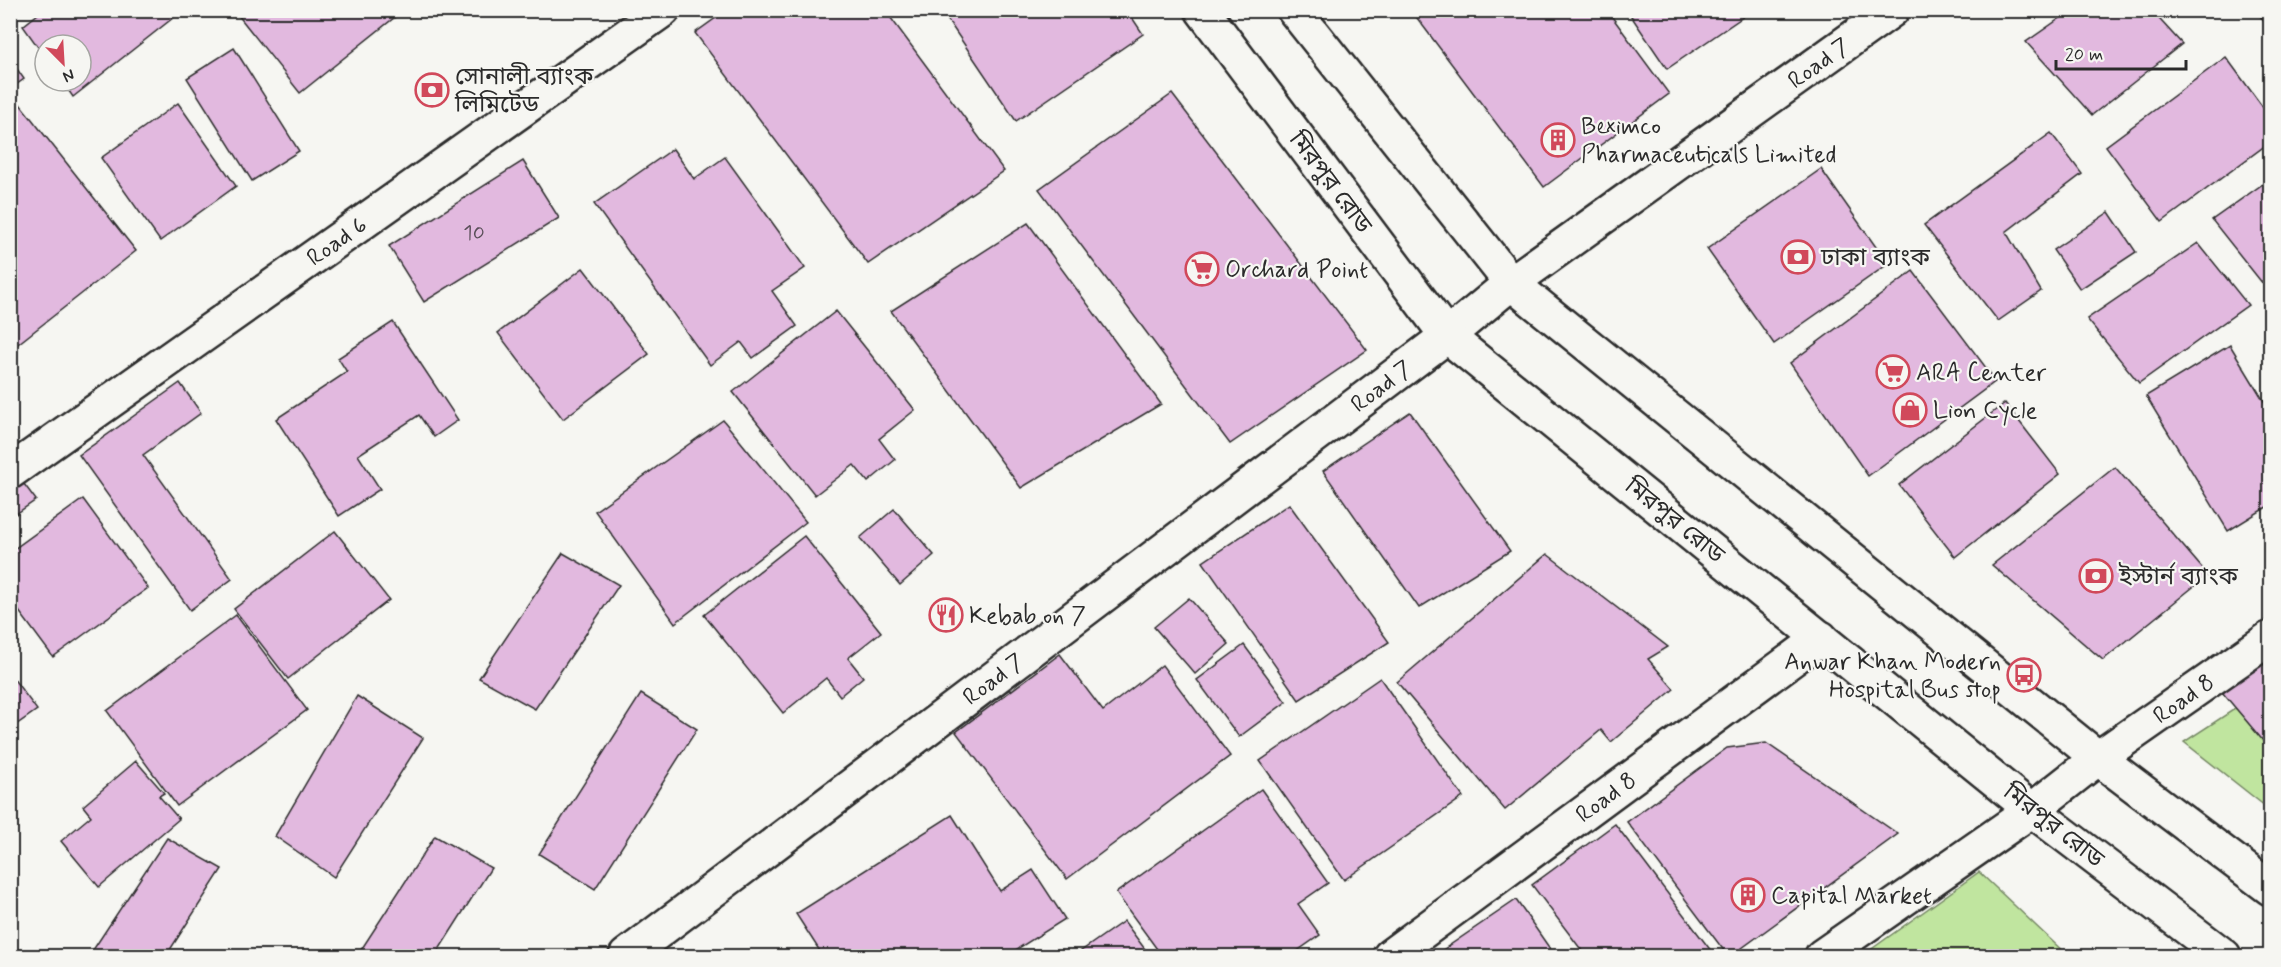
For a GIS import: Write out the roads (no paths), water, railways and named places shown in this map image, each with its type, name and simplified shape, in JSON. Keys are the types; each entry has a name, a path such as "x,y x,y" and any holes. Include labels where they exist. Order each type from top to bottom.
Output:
{"main road":[{"name":"Road 6","path":"10,472 663,10"},
{"name":"মিরপুর রোড","path":"1202,10 1447,336 2032,810 2224,957"},
{"path":"1294,10 1511,283 2098,758 2271,888"},
{"name":"Road 7","path":"626,957 1447,336 1511,283 1892,10"},
{"name":"Road 8","path":"1390,957 1821,638"},
{"name":"Road 8","path":"1822,957 2032,810 2098,758 2271,638"}],"place":[{"name":"সোনালী ব্যাংক লিমিটেড","path":"432,90"},
{"name":"Beximco Pharmaceuticals Limited","path":"1558,140"},
{"name":"ঢাকা ব্যাংক","path":"1798,257"},
{"name":"Orchard Point","path":"1202,269"},
{"name":"ARA Center","path":"1893,372"},
{"name":"Lion Cycle","path":"1910,410"},
{"name":"ইস্টার্ন ব্যাংক","path":"2096,576"},
{"name":"Kebab on 7","path":"946,615"},
{"name":"Anwar Khan Modern Hospital Bus stop","path":"2024,675"},
{"name":"Capital Market","path":"1748,895"}]}
